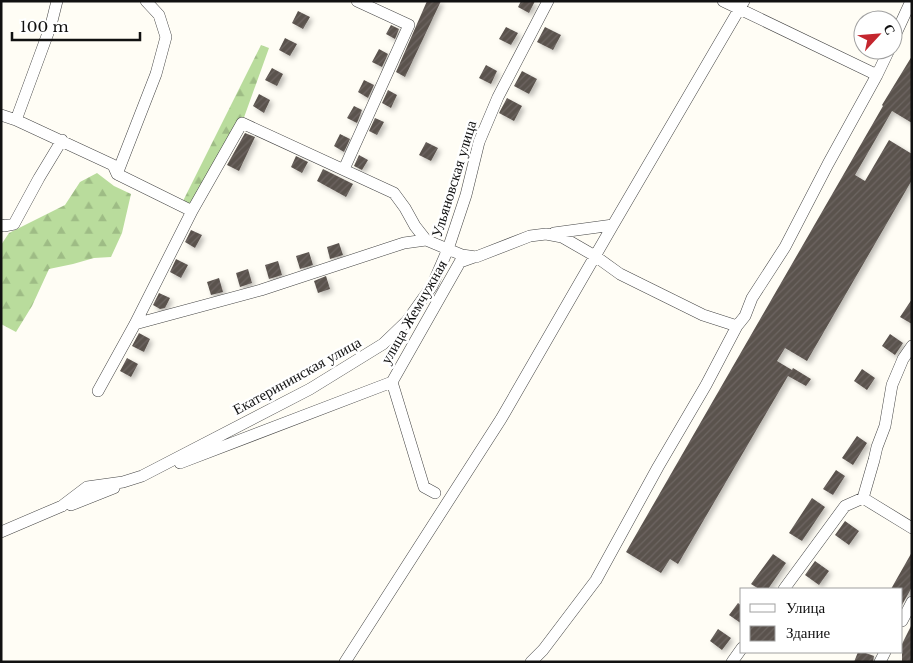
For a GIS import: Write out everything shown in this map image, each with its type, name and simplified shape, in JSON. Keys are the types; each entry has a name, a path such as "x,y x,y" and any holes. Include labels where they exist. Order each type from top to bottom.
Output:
{"street":[{"path":"16,120 51,25 57,1"},
{"path":"117,174 156,74 166,37 159,15 146,1"},
{"path":"344,169 409,25 357,1"},
{"name":"Ульяновская улица","path":"432,286 448,249 466,195 479,142 498,97 548,1"},
{"path":"723,1 742,5 878,75"},
{"path":"903,18 911,1"},
{"path":"345,662 501,419 742,5"},
{"path":"531,662 543,650 596,580 706,385 737,326 745,316 752,298 785,248 828,164 878,75 884,60"},
{"path":"1,115 62,140 113,165 117,174 192,211"},
{"path":"98,391 135,324 192,211 242,123 394,193 426,240 462,255 476,257 530,236 546,234 562,237 595,256 620,274 703,315 737,326"},
{"path":"2,227 14,224 38,178 62,140"},
{"name":"улица Жемчужная","path":"434,493 424,487 392,382 460,262 530,236 613,225"},
{"path":"135,324 261,290 404,243 426,240"},
{"name":"Екатерининская улица","path":"1,531 62,506 87,487 123,482 142,476 310,389 383,344 408,321 432,286"},
{"path":"785,588 845,506 863,498 877,447 885,426 892,385 912,346"},
{"name":"Екатерининская улица","path":"1,531 392,382"},
{"path":"863,498 912,528"},
{"path":"903,619 912,602"},
{"path":"732,662 740,651"}],"green space":[{"path":"261,45 269,48 242,123 191,207 182,203"},
{"path":"97,173 114,186 131,194 122,233 111,257 94,258 49,269 32,306 16,332 1,324 1,245 9,233 65,205 80,182"}],"building":[{"path":"427,1 441,1 405,77 396,72"},
{"path":"521,1 535,1 529,13 518,7"},
{"path":"298,11 310,17 303,29 292,23"},
{"path":"391,25 399,29 395,39 386,34"},
{"path":"506,27 518,33 511,45 499,39"},
{"path":"545,27 561,35 553,50 537,42"},
{"path":"285,38 297,44 290,56 279,50"},
{"path":"379,49 388,54 382,67 372,62"},
{"path":"912,56 912,123 892,111 855,175 865,181 889,140 912,154 912,180 807,361 785,348 777,361 811,379 806,386 788,376 678,564 670,559 661,573 626,552 882,105"},
{"path":"486,65 497,71 491,84 479,78"},
{"path":"272,68 283,74 277,86 265,80"},
{"path":"522,71 537,79 529,94 514,86"},
{"path":"364,80 374,85 368,98 358,92"},
{"path":"388,90 397,95 391,108 382,103"},
{"path":"259,94 270,100 264,113 253,106"},
{"path":"507,98 522,106 514,121 499,113"},
{"path":"354,106 362,110 357,123 347,118"},
{"path":"375,118 384,122 377,135 369,131"},
{"path":"245,133 255,137 239,171 227,165"},
{"path":"340,134 350,139 344,152 334,146"},
{"path":"426,142 438,148 431,161 419,155"},
{"path":"359,155 368,160 362,170 354,166"},
{"path":"296,156 308,162 302,173 291,167"},
{"path":"323,169 353,184 346,197 317,181"},
{"path":"191,230 202,235 195,248 185,242"},
{"path":"339,243 343,255 330,259 327,247"},
{"path":"309,252 313,265 300,269 296,256"},
{"path":"176,259 188,265 181,278 170,272"},
{"path":"278,261 282,275 269,279 265,265"},
{"path":"248,269 252,283 240,287 236,273"},
{"path":"326,276 330,289 318,293 314,281"},
{"path":"219,278 223,292 211,295 207,282"},
{"path":"159,293 170,298 165,308 160,309 153,305"},
{"path":"912,299 912,324 900,317"},
{"path":"139,333 150,339 144,352 132,346"},
{"path":"890,334 903,343 895,355 882,346"},
{"path":"127,358 138,364 131,377 120,371"},
{"path":"862,369 875,378 867,390 854,381"},
{"path":"857,436 867,443 853,465 842,458"},
{"path":"836,470 845,476 833,495 823,489"},
{"path":"812,498 825,507 802,541 789,533"},
{"path":"845,521 859,531 849,545 835,535"},
{"path":"912,552 912,587 903,603 903,588 892,588"},
{"path":"773,554 786,563 769,588 757,588 751,584"},
{"path":"815,561 829,571 819,585 805,575"},
{"path":"738,603 740,604 740,623 729,615"},
{"path":"912,624 912,662 902,662 903,642"},
{"path":"718,629 731,638 722,650 710,641"},
{"path":"858,653 874,656 873,662 854,662"}]}
